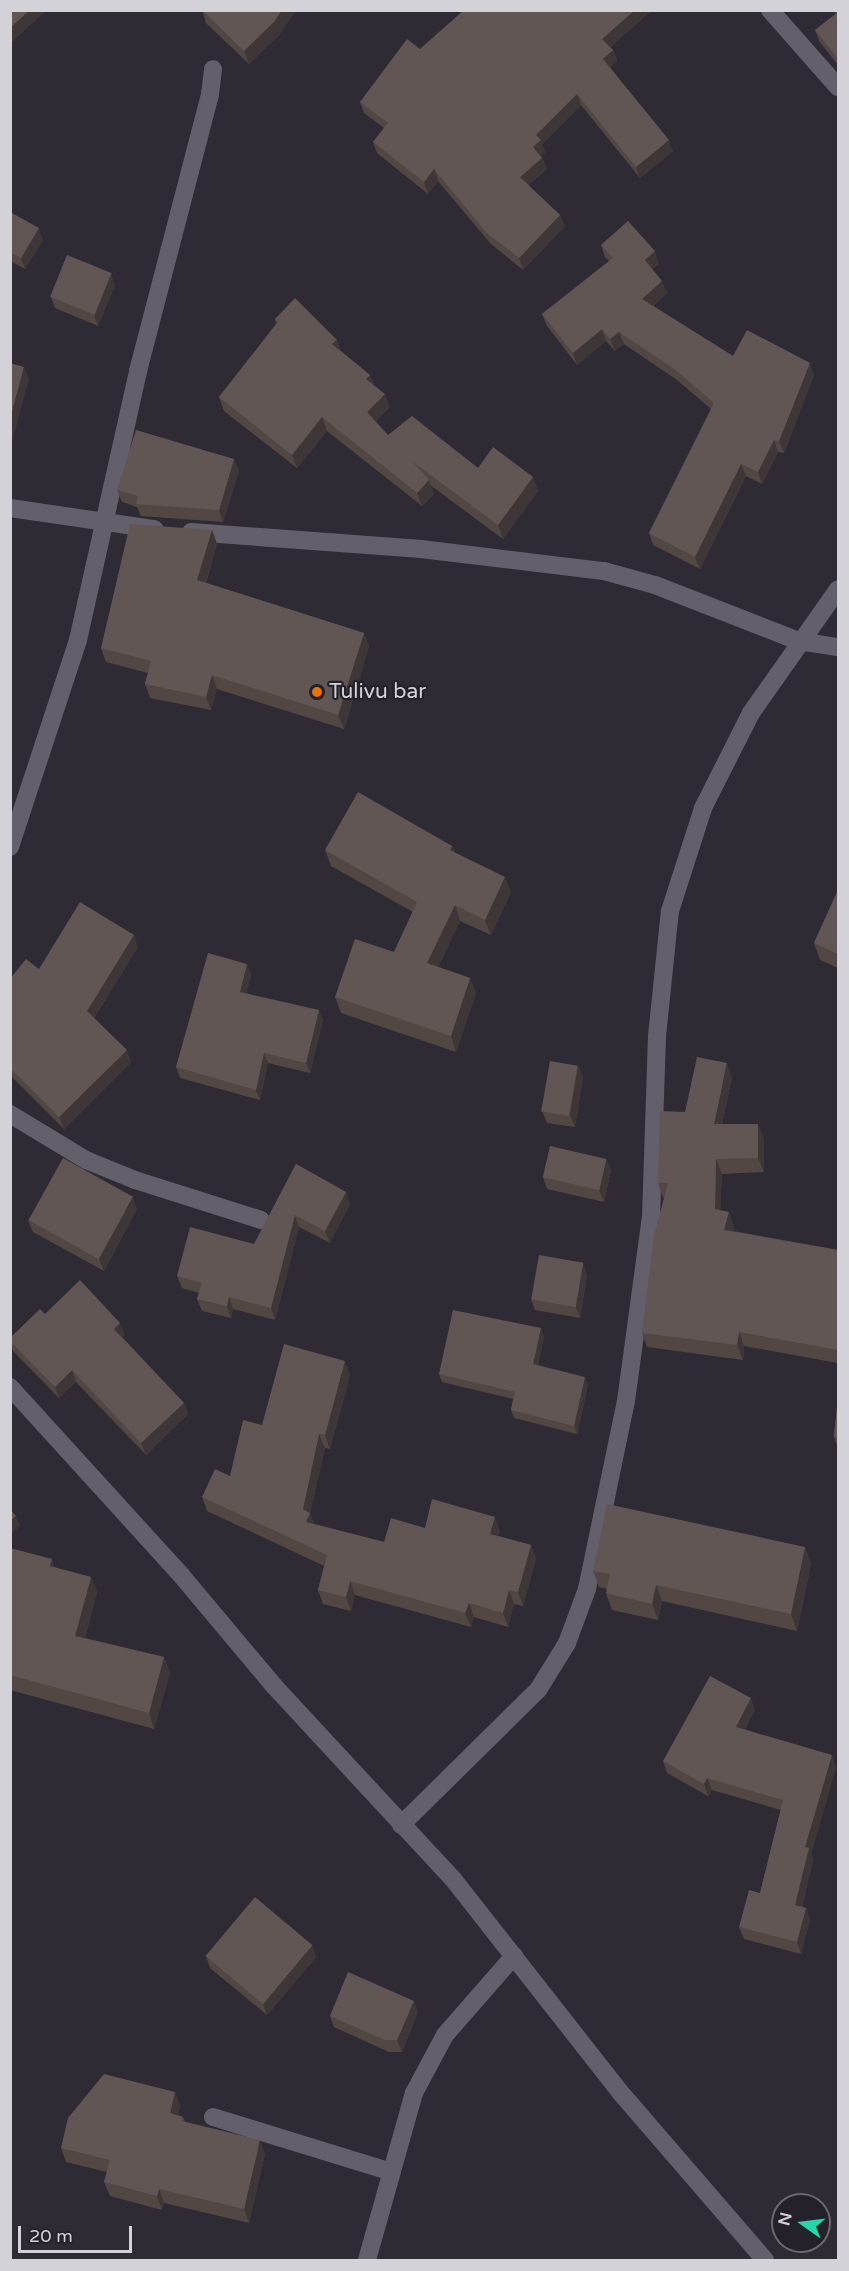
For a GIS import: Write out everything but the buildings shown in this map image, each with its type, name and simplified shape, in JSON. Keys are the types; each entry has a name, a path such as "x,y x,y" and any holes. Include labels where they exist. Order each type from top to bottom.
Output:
{"street":[{"path":"770,10 838,87"},
{"path":"10,847 78,640 138,371 210,94 213,69"},
{"path":"10,508 103,524 421,549 604,571 655,585 799,640 838,647"},
{"path":"401,1825 538,1690 567,1643 587,1589 626,1401 651,1217 657,1036 670,911 703,808 751,713 799,640 838,589"},
{"path":"10,1114 86,1160 126,1176 261,1220"},
{"path":"10,1387 401,1825 453,1879 620,2092 765,2260"},
{"path":"367,2260 414,2093 445,2035 514,1956"},
{"path":"213,2117 392,2172"}],"place":[{"name":"Tulivu bar","path":"317,692"}]}
